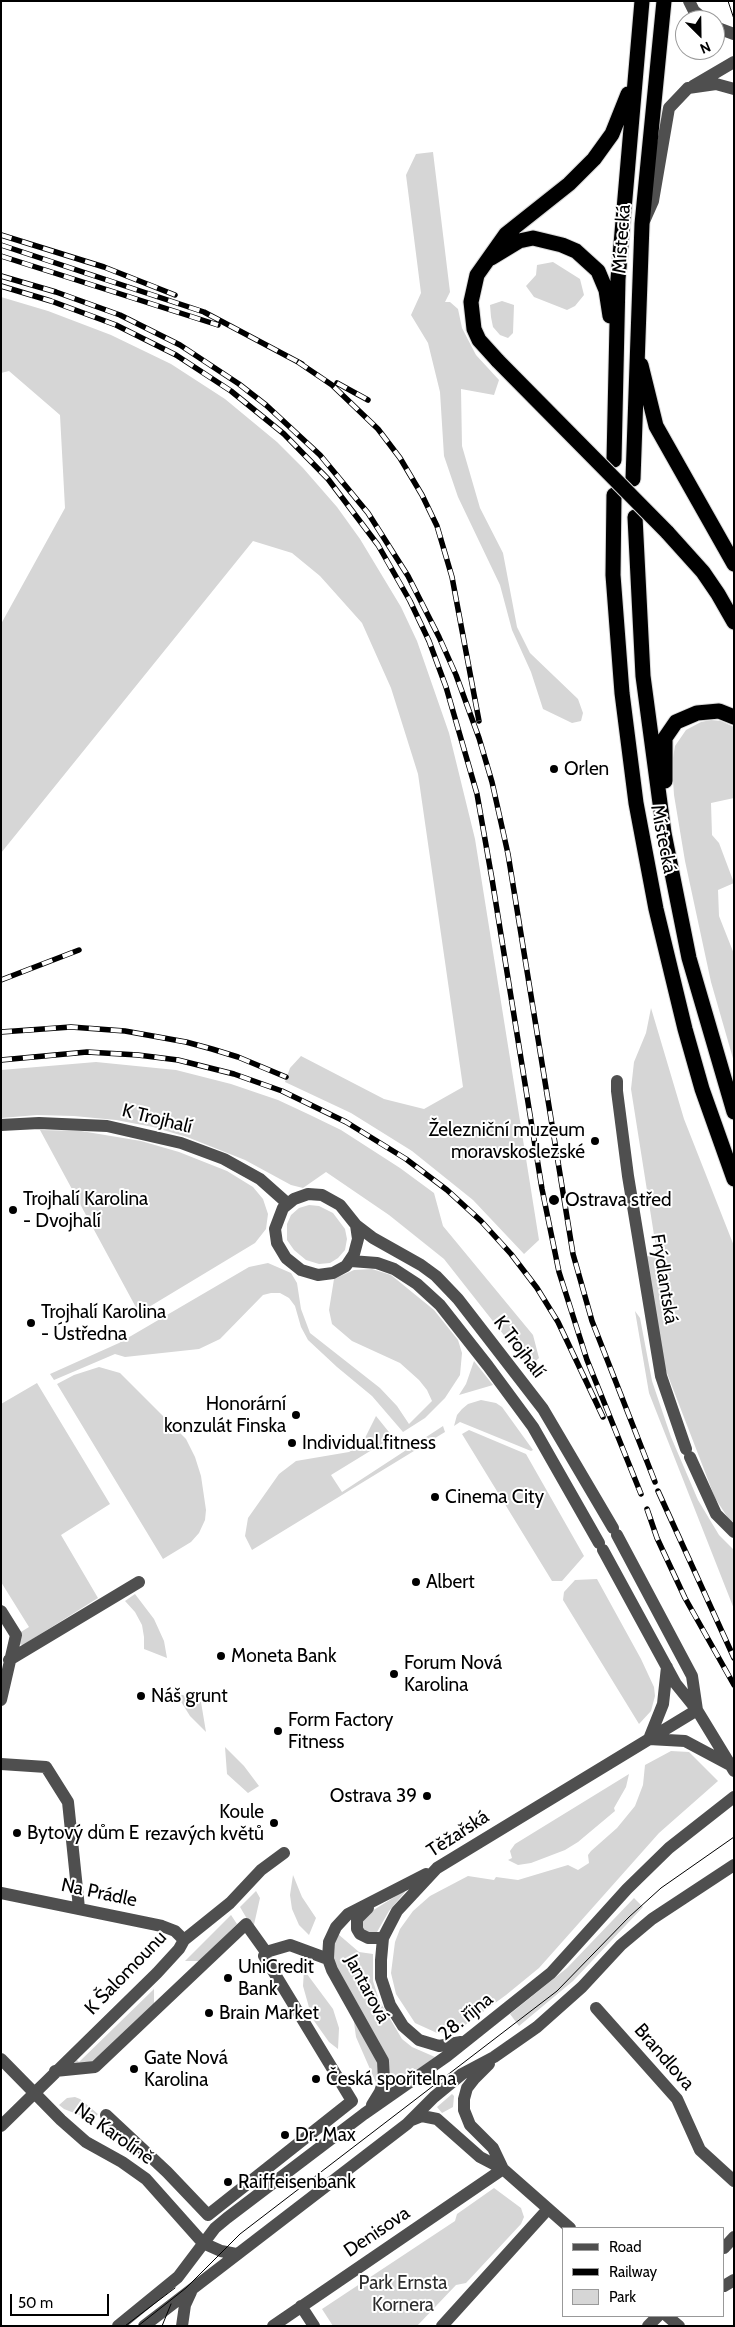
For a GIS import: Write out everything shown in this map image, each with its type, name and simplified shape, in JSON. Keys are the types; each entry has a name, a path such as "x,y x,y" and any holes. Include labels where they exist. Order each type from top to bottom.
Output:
{"highway":[{"name":"Místecká","path":"614,460 618,279 642,1"},
{"name":"Místecká","path":"633,480 636,344 642,224 664,1"},
{"path":"634,79 612,134 594,159 569,184 506,234 484,263 472,288 471,316 479,340 668,532 703,572 734,622"},
{"path":"484,263 519,241 534,238 548,240 576,251 598,271 606,290 616,349"},
{"path":"636,344 656,426 734,564"},
{"name":"Místecká","path":"614,495 614,575 622,693 636,803 656,909 685,1029 702,1089 734,1179"},
{"name":"Místecká","path":"635,517 643,676 664,833 689,958 734,1112"},
{"path":"664,833 666,738 676,722 697,713 719,711 734,717"}],"street":[{"path":"642,224 653,201 669,108 688,88 712,72 734,62"},
{"path":"688,88 716,84 734,88"},
{"name":"Frýdlantská","path":"617,1081 627,1168 661,1376 688,1453 716,1514 734,1532"},
{"name":"K Trojhalí","path":"1,1125 56,1123 107,1126 181,1143 224,1159 260,1179 287,1203"},
{"path":"308,1194 322,1195 340,1205 356,1225 358,1239 350,1261 340,1270 325,1275 311,1274 293,1264 280,1250 275,1236 276,1221 287,1203 308,1194"},
{"name":"K Trojhalí","path":"356,1225 436,1276 466,1308 543,1409 615,1531 692,1676 697,1710"},
{"name":"K Trojhalí","path":"350,1261 376,1263 394,1269 417,1284 440,1305 488,1366 533,1428 601,1546 676,1684 697,1710"},
{"path":"9,1660 139,1582"},
{"path":"1,1611 16,1635 1,1700"},
{"path":"667,1667 663,1704 649,1739 686,1741 732,1768"},
{"path":"697,1710 732,1768"},
{"name":"Těžařská","path":"475,2032 460,2042 443,2046 425,2043 407,2032 392,2011 383,1985 381,1960 384,1938 397,1911 437,1868 697,1710"},
{"path":"1,1764 46,1767 68,1802 79,1908"},
{"name":"28. října","path":"118,2326 178,2277 215,2228 227,2218 364,2114 447,2056 561,1964 627,1889 669,1848 734,1797"},
{"name":"K Šalomounu","path":"1,2126 157,1973 180,1949 184,1940 230,1903 261,1870 284,1854"},
{"path":"503,2169 494,2148 470,2125 463,2106 465,2094 470,2083 499,2054 558,2010 582,1988 621,1945 652,1918 734,1865"},
{"name":"Jantarová","path":"364,2114 375,2102 380,2092 384,2080 383,2061 334,1976 328,1959 329,1942 340,1921 348,1914 437,1868"},
{"name":"Na Prádle","path":"1,1893 162,1926 175,1931 184,1940"},
{"name":"Jantarová","path":"380,1898 362,1913 357,1919 356,1926 360,1934 366,1937 384,1938"},
{"path":"55,2071 95,2068 246,1924 266,1952 264,1956 352,2101 208,2215 167,2172 106,2115"},
{"path":"266,1952 290,1945 328,1959"},
{"name":"Brandlova","path":"596,2008 677,2099 700,2150 734,2181"},
{"path":"145,2326 412,2120 434,2097 462,2074 499,2054"},
{"name":"Na Karolíně","path":"1,2059 34,2094 86,2142 122,2162 146,2179 203,2243"},
{"path":"412,2120 422,2116 434,2117 480,2157 503,2169 569,2227"},
{"name":"Denisova","path":"273,2326 503,2169"},
{"path":"442,2326 548,2209"},
{"path":"725,2247 734,2237"},
{"path":"203,2243 217,2250 236,2254"},
{"path":"182,2326 187,2298 196,2286"},
{"path":"145,2326 150,2304 157,2294"},
{"path":"302,2306 314,2326"},
{"path":"648,2326 657,2317"},
{"path":"668,2317 679,2326"}],"green space":[{"path":"433,152 450,292 445,302 450,302 458,309 462,328 476,355 499,380 494,395 461,389 462,446 480,508 503,553 517,627 530,653 578,699 583,713 581,721 572,723 543,709 531,672 512,630 500,585 458,497 444,456 440,392 428,343 411,315 421,293 406,175 416,154"},
{"path":"553,262 580,279 584,295 575,306 567,310 534,297 526,286 536,275 537,265"},
{"path":"1,297 48,311 111,335 171,364 225,399 277,442 337,507 360,539 401,607 417,641 449,733 475,839 539,1240 524,1254 473,1200 412,1151 351,1113 285,1082 290,1068 301,1056 384,1099 424,1109 463,1087 418,774 391,688 362,623 320,576 292,553 253,541 1,853 1,624 65,508 60,415 9,371 1,373"},
{"path":"502,301 514,305 513,333 508,338 500,335 493,327 491,317 490,305"},
{"path":"721,721 734,727 734,798 711,803 712,835 719,843 734,883 718,890 719,916 734,954 734,1062 711,982 685,861 674,795 672,764 675,746 686,730 701,722"},
{"path":"651,1008 684,1119 734,1246 734,1522 730,1521 715,1498 665,1368 645,1257 657,1254 631,1089 634,1062 646,1033"},
{"path":"96,1062 176,1070 231,1084 278,1100 341,1130 400,1168 434,1193 443,1226 533,1335 539,1358 529,1367 444,1259 389,1215 326,1172 303,1188 291,1185 245,1160 187,1137 153,1127 116,1120 74,1116 37,1115 1,1118 1,1070"},
{"path":"40,1130 81,1131 141,1141 179,1152 227,1171 253,1187 263,1199 268,1214 266,1229 255,1243 139,1313"},
{"path":"309,1205 319,1206 333,1213 345,1229 347,1239 345,1250 330,1263 319,1264 306,1260 294,1250 287,1240 287,1224 291,1215 299,1208"},
{"path":"268,1263 291,1273 297,1283 301,1309 310,1333 380,1388 397,1406 409,1424 432,1401 427,1390 400,1363 352,1341 332,1324 329,1310 334,1279 354,1270 372,1269 391,1275 434,1310 458,1340 462,1353 460,1375 445,1398 425,1418 403,1432 372,1396 308,1340 301,1327 295,1306 289,1298 280,1293 263,1295 220,1339 199,1349 125,1357 115,1354 54,1380 50,1374 119,1343 249,1267"},
{"path":"635,1311 640,1318 652,1381 671,1437 698,1500 719,1535 734,1550 734,1609 649,1393"},
{"path":"474,1361 493,1385 459,1395 466,1384"},
{"path":"99,1367 120,1373 186,1439 195,1457 201,1476 206,1510 205,1520 199,1533 191,1542 163,1559 57,1384 74,1375"},
{"path":"37,1383 110,1504 61,1535 98,1598 23,1645 18,1644 16,1635 29,1627 1,1582 1,1404"},
{"path":"481,1400 496,1403 502,1407 533,1450 531,1451 460,1422 454,1426 457,1415 462,1409 468,1404"},
{"path":"376,1416 393,1437 331,1475 342,1492 443,1426 445,1432 252,1550 245,1536 248,1518 279,1474 296,1461 349,1452 356,1448 364,1440"},
{"path":"469,1430 526,1454 584,1556 562,1581 552,1581 462,1434"},
{"path":"597,1579 641,1659 654,1687 655,1696 651,1711 639,1724 563,1600 564,1592 575,1580"},
{"path":"135,1594 154,1619 164,1641 167,1658 144,1649 142,1625 135,1612 125,1601"},
{"path":"175,1692 201,1702 206,1732 190,1716"},
{"path":"225,1747 244,1766 259,1786 248,1793 227,1774"},
{"path":"671,1751 689,1752 718,1781 659,1833 539,1968 506,1995 457,2031 437,2033 415,2023 396,1994 391,1973 395,1942 400,1929 413,1911 430,1896 468,1876 494,1880 496,1877 518,1880 568,1865 578,1870 589,1863 588,1855 591,1851 617,1828 635,1806 643,1785 645,1765"},
{"path":"629,1774 626,1787 614,1808 615,1811 578,1842 565,1850 531,1863 518,1865 508,1860 512,1858 510,1851 515,1844"},
{"path":"293,1875 302,1897 316,1918 309,1935 299,1925 292,1909 290,1895"},
{"path":"256,1891 260,1898 253,1929 240,1907"},
{"path":"404,1891 389,1911 377,1932 373,1934 364,1931 361,1919 364,1916"},
{"path":"634,1898 643,1907 573,1981 519,2026 510,2014 567,1968"},
{"path":"231,1915 237,1924 199,1961 185,1961"},
{"path":"338,1934 359,1952 373,1954 373,1981 379,2000 402,2039 412,2047 435,2057 387,2093 389,2074 341,1979 334,1960 335,1942"},
{"path":"304,1970 333,2009 339,2028 338,2049 329,2042 312,2018 303,1986"},
{"path":"154,1989 154,2005 96,2061 68,2065 75,2058 79,2062"},
{"path":"353,2015 376,2055 379,2071 377,2085 356,2037"},
{"path":"452,2094 454,2096 453,2107 442,2113 437,2107"},
{"path":"75,2097 98,2114 92,2120 64,2109 59,2105 67,2098"},
{"name":"Park Ernsta Kornera","path":"494,2188 521,2208 524,2217 521,2224 466,2283 456,2285 417,2326 333,2326 322,2309 455,2221 457,2214"}],"tram line":[{"path":"728,1 734,19"},
{"path":"138,2326 186,2288 240,2234 557,1991 629,1917 661,1888 734,1837"},
{"path":"125,2326 175,2288"},
{"path":"162,2326 171,2304"}],"railway":[{"path":"1,235 104,267 175,295"},
{"path":"1,245 204,312 302,364"},
{"path":"1,256 218,325"},
{"path":"1,276 56,292 120,315 180,345 239,384 266,405 320,455 368,513 408,576 456,675 479,738 492,782 508,854 573,1254 592,1321 655,1482"},
{"path":"1,286 51,301 116,325 176,355 231,391 284,434 328,479 378,545 410,601 429,641 446,687 477,794 542,1189 559,1272 587,1360 641,1494"},
{"path":"298,362 332,385 378,429 400,458 422,495 437,526 452,577 479,721"},
{"path":"337,383 368,400"},
{"path":"1,980 79,950"},
{"path":"1,1032 71,1027 125,1031 186,1042 212,1049 238,1057 286,1077"},
{"path":"1,1060 87,1052 178,1060 234,1074 282,1091 346,1122 406,1159 447,1190 481,1221 511,1254 537,1288 558,1322 603,1417"},
{"path":"658,1491 734,1658"},
{"path":"647,1509 657,1538 685,1598 734,1685"}],"place":[{"name":"Orlen","path":"554,769"},
{"name":"Železniční muzeum moravskoslezské","path":"595,1141"},
{"name":"Ostrava střed","path":"554,1200"},
{"name":"Trojhalí Karolina - Dvojhalí","path":"13,1210"},
{"name":"Trojhalí Karolina - Ústředna","path":"31,1323"},
{"name":"Honorární konzulát Finska","path":"296,1415"},
{"name":"Individual.fitness","path":"292,1443"},
{"name":"Cinema City","path":"435,1497"},
{"name":"Albert","path":"416,1582"},
{"name":"Moneta Bank","path":"221,1656"},
{"name":"Forum Nová Karolina","path":"394,1674"},
{"name":"Náš grunt","path":"141,1696"},
{"name":"Form Factory Fitness","path":"278,1731"},
{"name":"Ostrava 39","path":"427,1796"},
{"name":"Koule rezavých květů","path":"274,1823"},
{"name":"Bytový dům E","path":"17,1833"},
{"name":"UniCredit Bank","path":"228,1978"},
{"name":"Brain Market","path":"209,2013"},
{"name":"Gate Nová Karolina","path":"134,2069"},
{"name":"Česká spořitelna","path":"316,2079"},
{"name":"Dr. Max","path":"285,2135"},
{"name":"Raiffeisenbank","path":"228,2182"}]}
